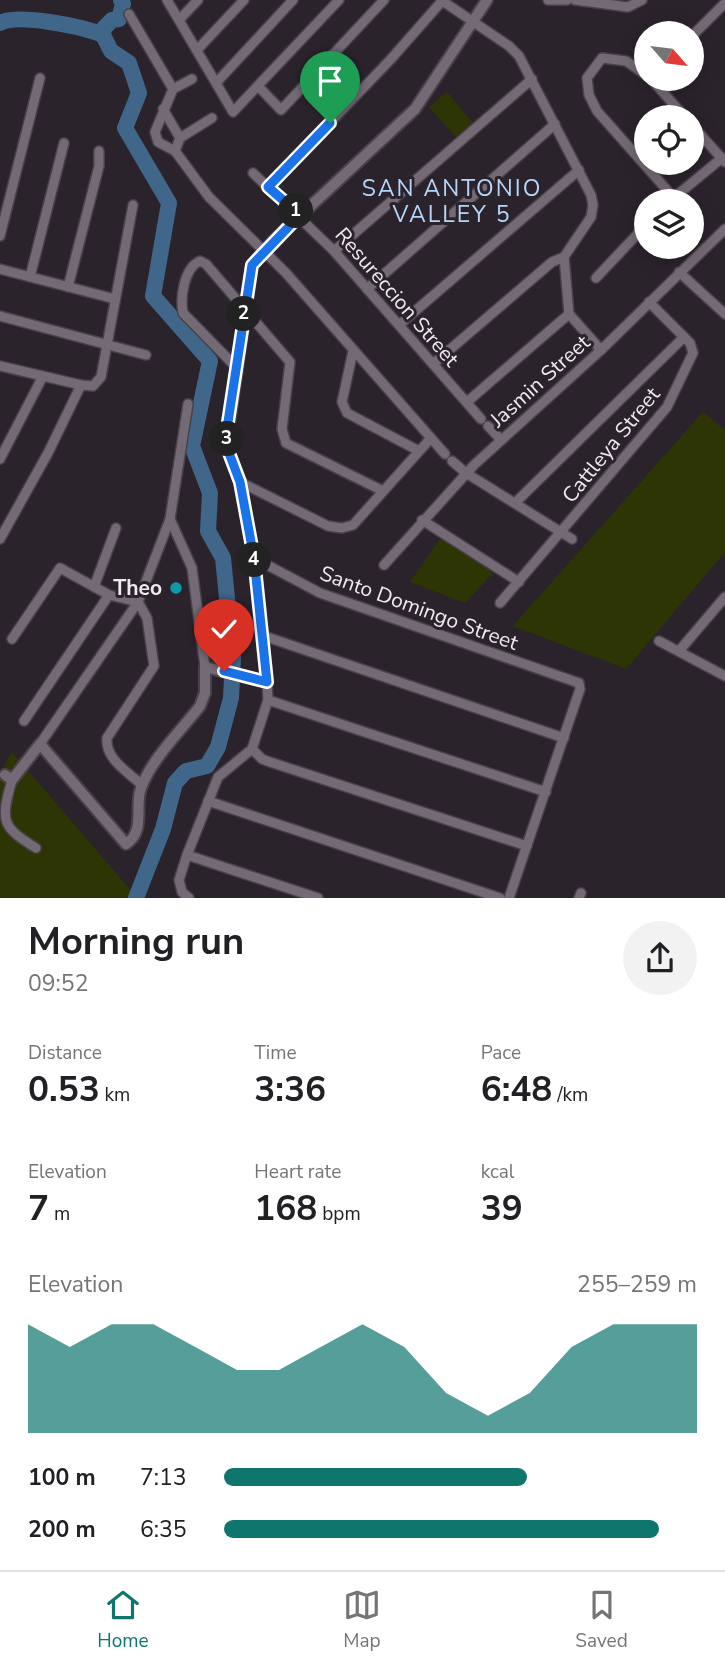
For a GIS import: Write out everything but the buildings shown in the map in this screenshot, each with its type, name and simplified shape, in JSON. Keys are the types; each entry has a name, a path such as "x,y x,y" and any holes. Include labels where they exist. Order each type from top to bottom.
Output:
{"street":[{"path":"167,0 233,112 339,0"},
{"path":"179,20 198,0"},
{"path":"197,50 244,0"},
{"path":"216,83 293,0"},
{"path":"258,86 281,110 384,0"},
{"path":"188,898 182,892 180,880 218,777 252,749 268,700 254,558 240,482 226,445 252,265 300,215 415,109 487,0"},
{"path":"548,0 567,0"},
{"path":"575,0 628,7 642,0"},
{"path":"268,187 391,59 441,1 509,46 532,79 579,170 593,205 585,229 564,257 552,262 433,364"},
{"path":"704,24 725,3"},
{"path":"130,15 173,89"},
{"path":"634,67 626,61 602,58 587,78 589,95 597,111 663,189"},
{"path":"0,236 40,78"},
{"path":"192,79 173,89 163,109 156,137 165,147 175,151 209,197 265,250 449,457 466,473 572,539"},
{"path":"334,251 532,79"},
{"path":"662,91 674,105"},
{"path":"163,109 180,138"},
{"path":"175,151 180,138 212,118"},
{"path":"367,289 555,124"},
{"path":"686,189 723,160 704,139"},
{"path":"30,277 64,143"},
{"path":"68,287 99,166 99,151"},
{"path":"399,325 579,170"},
{"name":"Resureccion Street","path":"253,173 300,215 334,251 501,440"},
{"path":"0,367 43,379 81,385 93,386 101,377 133,205"},
{"name":"Jasmin Street","path":"384,565 466,473 601,350 725,229"},
{"path":"716,237 725,246"},
{"path":"596,278 634,238"},
{"path":"564,257 569,314 601,350"},
{"path":"236,367 183,313 182,306 192,265 200,261 206,264 290,362 282,429 286,443 383,491"},
{"path":"0,269 116,299"},
{"path":"679,272 725,314"},
{"path":"515,503 684,337 649,302"},
{"path":"467,402 569,314"},
{"path":"0,316 146,355"},
{"name":"Cattleya Street","path":"500,603 667,407 693,353 684,337"},
{"path":"353,351 342,402 347,412 419,451"},
{"path":"0,458 43,379"},
{"path":"0,539 48,453 81,385"},
{"path":"37,848 6,829 2,820 6,775 40,744 138,602 170,519 188,404"},
{"path":"240,482 328,526 342,528 353,525 431,438"},
{"path":"40,744 126,844 133,839 139,827 138,801 142,785 200,706 205,693 205,667 192,568 170,519"},
{"path":"422,520 519,582"},
{"path":"94,587 116,528"},
{"name":"Santo Domingo Street","path":"254,558 320,593 577,682 580,688 564,738"},
{"path":"12,639 60,568 109,595 138,602 147,618 154,666 107,738 106,746 111,756 142,785"},
{"path":"24,721 109,595"},
{"path":"679,651 725,597"},
{"path":"261,635 564,738 509,898"},
{"path":"659,640 725,676"},
{"path":"205,667 267,682"},
{"path":"268,700 546,792"},
{"path":"252,749 262,759 270,762 527,846"},
{"path":"208,802 500,898"},
{"path":"187,855 318,898"}],"green space":[{"path":"447,92 473,123 456,137 429,107"},
{"path":"703,412 725,430 725,552 626,669 513,626"},
{"path":"441,538 494,572 465,603 410,582"},
{"path":"12,752 134,894 132,898 0,898 0,772"}],"waterway":[{"path":"121,0 123,4 119,19 112,20 104,28 103,35 111,51 129,63 139,93 125,128 169,203 153,296 210,361 192,446 210,493 208,531 223,558 233,658 231,698 218,747 207,766 186,771 175,783 163,829 136,898"},
{"path":"0,23 9,20 35,20 103,35"}],"place":[{"name":"Theo","path":"176,588"}],"district":[{"name":"SAN ANTONIO VALLEY 5","path":"452,201"}],"route":[{"path":"224,671 267,682 254,558 240,482 226,445 252,265 300,215 268,187 330,123"}]}
